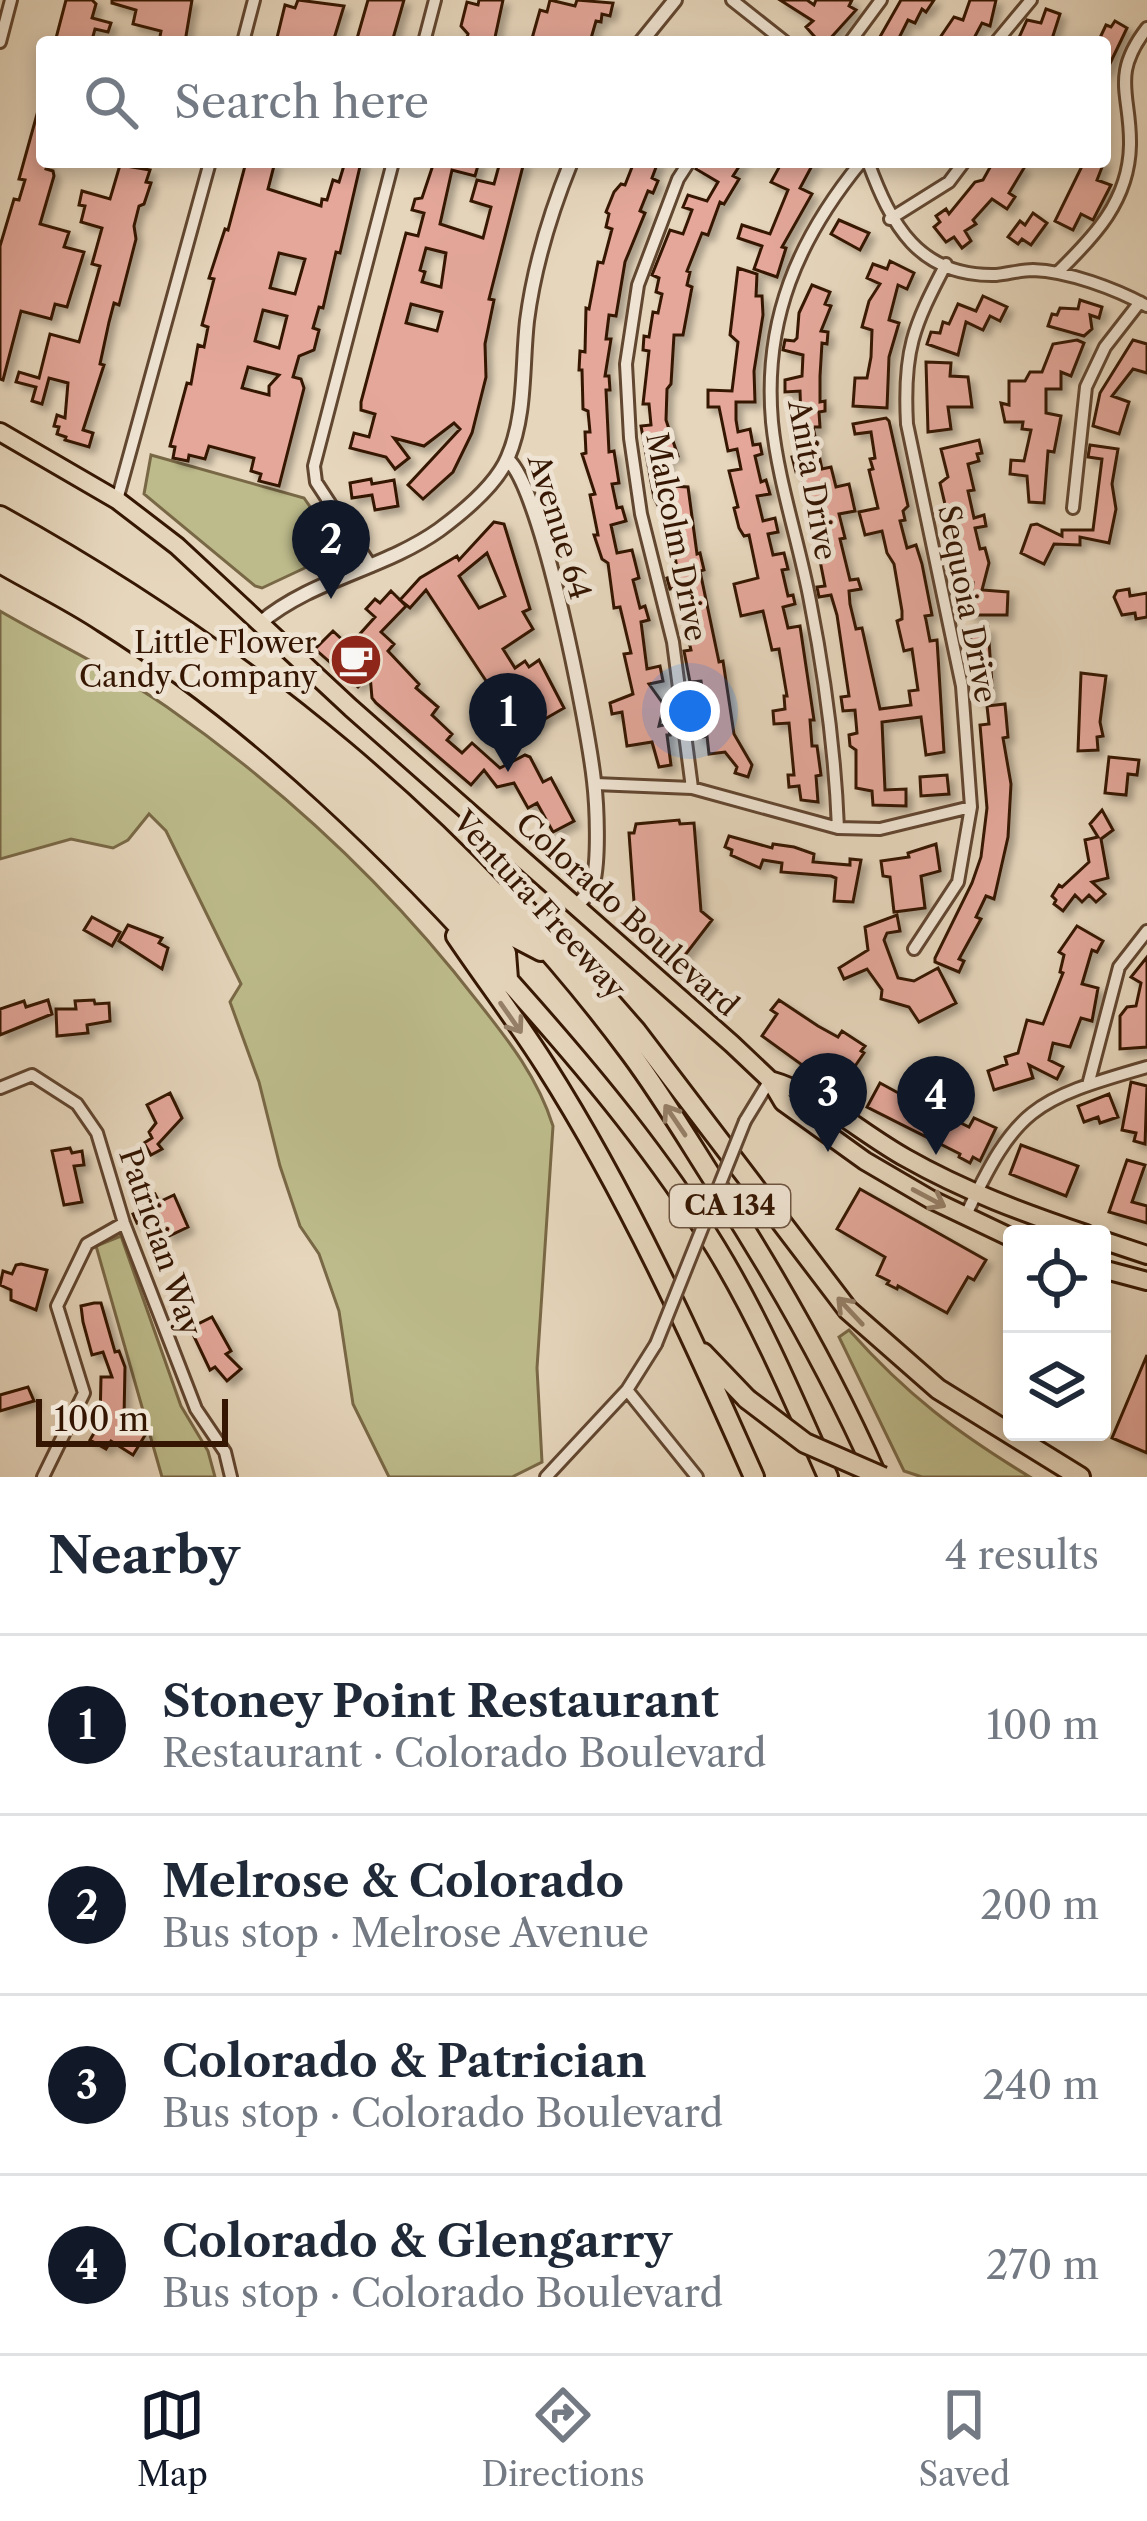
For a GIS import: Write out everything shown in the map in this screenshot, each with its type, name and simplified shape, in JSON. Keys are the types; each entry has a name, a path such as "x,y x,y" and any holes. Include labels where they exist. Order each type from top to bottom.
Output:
{"highway":[{"name":"Ventura Freeway","path":"0,516 218,651 335,742 424,822 550,956 631,1054 767,1264 880,1477"},
{"path":"0,530 131,609 260,700 407,826 516,938 550,956"},
{"path":"0,545 177,656 333,781 428,870 506,953 508,979"},
{"name":"CA 134","path":"0,563 104,622 210,698 339,805 423,886 508,979 591,1073 696,1217 755,1321 828,1477"},
{"path":"424,822 472,855 636,1030 848,1310 950,1403 1055,1477"},
{"path":"423,886 544,1064 590,1144 692,1341 754,1477"},
{"path":"692,1341 747,1399 805,1443 880,1477"},
{"path":"899,1358 994,1426 1080,1477"}],"main road":[{"name":"Colorado Boulevard","path":"0,432 117,500 177,546 770,1080 783,1102 865,1161 1003,1234"},
{"name":"Colorado Boulevard","path":"770,1080 796,1087 883,1145 976,1194 1061,1225"},
{"path":"1111,1243 1147,1255"},
{"path":"1111,1271 1147,1281"}],"street":[{"path":"0,42 11,0"},
{"path":"244,36 254,0"},
{"path":"426,36 435,0"},
{"path":"646,36 675,0"},
{"path":"732,0 778,36"},
{"path":"854,36 881,0"},
{"path":"1001,36 1031,0"},
{"path":"1057,273 1116,207 1130,146 1122,83 1135,44 1147,28"},
{"path":"117,500 209,168"},
{"path":"371,566 316,482 314,466 391,168"},
{"name":"Avenue 64","path":"569,168 550,214 536,270 521,403 508,460 517,468 531,499 575,674 595,784 594,879 577,905"},
{"name":"Malcolm Drive","path":"685,168 638,285 626,364 641,514 673,641 692,788"},
{"name":"Anita Drive","path":"838,828 834,743 778,454 771,390 778,316 802,245 859,168"},
{"path":"867,168 890,219 917,249 946,264 994,275 1031,270 1057,273 1143,304 1106,347 1086,387 1073,508"},
{"path":"890,219 949,182 960,168"},
{"name":"Sequoia Drive","path":"914,949 958,882 971,808 962,686 907,424 904,383 912,333 946,264"},
{"path":"260,623 283,604 371,566 438,530 508,460"},
{"path":"595,784 692,788 838,828 880,829 971,808"},
{"path":"1088,1084 1119,967 1147,931"},
{"path":"965,1217 1011,1130 1051,1100 1147,1067"},
{"name":"Patrician Way","path":"0,1088 32,1075 77,1104 97,1133 124,1223 196,1409 225,1452 231,1477"},
{"path":"546,1477 627,1390 656,1344 746,1121 770,1080"},
{"path":"44,1477 83,1393 57,1306 87,1244 124,1223"},
{"path":"627,1390 697,1477"}],"shaded area":[{"path":"151,455 304,498 341,551 262,588 255,586 144,494"},
{"path":"0,611 167,707 294,807 409,920 522,1061 553,1126 537,1368 542,1462 512,1477 389,1477 353,1404 339,1311 319,1254 300,1226 259,1082 230,1002 241,984 166,831 149,814 128,840 113,848 71,839 0,859"},
{"path":"121,1236 181,1406 208,1451 215,1477 162,1477 96,1246"},
{"path":"849,1330 934,1411 1030,1477 922,1477 904,1471 839,1337"}],"building":[{"path":"66,0 92,0 96,4 92,18 111,23 108,32 95,29 93,36 57,36"},
{"path":"192,0 186,36 160,36 161,31 133,24 136,10 112,3"},
{"path":"298,0 344,6 335,36 277,36 285,5 295,8"},
{"path":"368,0 404,0 394,36 358,36"},
{"path":"479,0 503,0 495,36 468,36 461,26 467,2 478,5"},
{"path":"550,0 575,6 577,0 613,3 610,16 602,14 601,22 596,21 592,36 533,36 540,10 547,12"},
{"path":"780,0 807,0 814,5 816,0 852,0 849,6 856,10 832,36 814,36 806,27 813,21"},
{"path":"901,0 934,0 915,23 908,20 900,36 880,36"},
{"path":"970,0 996,0 990,26 982,23 975,36 941,36 954,17 963,20"},
{"path":"1046,9 1060,14 1053,36 1020,36 1027,20 1041,23"},
{"path":"1115,21 1127,28 1111,61 1111,36 1101,36 1106,25 1111,27"},
{"path":"36,118 36,168 46,168 54,176 40,224 69,232 64,247 84,252 67,307 55,304 51,319 21,311 3,380 0,246 25,180 19,179"},
{"path":"119,168 150,170 146,182 151,183 139,206 136,239 119,305 114,303 100,364 104,365 83,430 93,433 89,447 65,440 54,426 57,415 65,418 68,383 49,378 42,404 32,401 36,387 16,382 19,372 39,378 50,334 79,342 100,266 92,264 102,228 81,222 82,191 110,199"},
{"path":"244,168 273,168 268,189 321,206 343,168 360,168 340,253 336,252 323,308 319,307 313,328 319,330 314,350 299,356 293,377 301,379 304,388 279,486 259,481 261,474 251,471 254,458 209,446 205,459 189,455 188,461 173,458 175,447 170,446 187,383 191,384 198,345 204,347 208,327 202,325 214,279 209,278","holes":["279,253 305,259 295,294 270,288","263,310 287,316 279,348 255,341","248,367 279,375 269,386 269,395 242,388"]},
{"path":"432,168 477,168 475,176 452,170 440,224 483,238 491,207 471,201 477,180 494,184 498,168 522,168 489,299 494,300 485,344 486,377 472,433 453,472 423,499 408,485 460,429 454,423 424,446 394,438 409,458 395,469 386,457 350,448 354,433 369,437 375,414 361,410 361,402 406,233 418,236 424,213 412,210 415,199 422,198","holes":["426,248 446,253 441,287 422,282","411,304 442,312 437,331 406,323"]},
{"path":"632,168 656,168 652,178 658,181 640,211 645,213 625,262 616,316 609,315 605,376 609,376 610,390 606,390 609,452 614,451 619,483 612,484 617,508 622,507 626,521 611,525 617,553 632,550 639,578 633,580 640,608 645,606 649,620 641,622 647,669 660,666 663,681 649,684 664,705 659,726 668,724 670,735 671,765 659,767 652,742 627,746 622,712 612,714 610,703 633,694 624,654 631,653 620,607 614,608 608,563 594,535 598,535 590,495 595,494 582,454 586,453 585,432 590,432 579,370 580,351 585,352 586,308 612,229 606,227 606,212 614,192 625,185"},
{"path":"738,168 733,176 739,179 724,204 720,202 708,235 702,233 687,271 687,285 692,287 683,335 674,335 667,389 666,420 678,456 667,458 671,486 688,487 734,734 752,765 748,777 735,773 737,767 725,752 709,754 707,736 699,738 697,724 710,717 707,697 701,681 690,682 684,651 691,650 686,629 690,628 676,588 670,589 667,578 678,575 671,532 665,532 654,498 641,426 651,425 649,404 643,404 649,351 643,350 644,336 649,337 662,294 656,292 659,278 652,275 670,230 683,234 692,210 683,207 688,195 707,201 718,182 696,169"},
{"path":"779,168 811,168 800,188 812,194 782,247 786,248 777,277 754,269 762,246 738,238 742,225 770,234 788,190 771,182"},
{"path":"990,168 1024,168 1009,193 1015,197 1007,209 992,199 973,220 976,224 965,231 971,241 962,248 954,237 946,242 934,227 940,222 936,216 946,209 949,214 975,182 983,180"},
{"path":"1081,168 1102,168 1097,180 1111,185 1093,220 1081,214 1073,230 1055,221"},
{"path":"1033,213 1047,223 1031,245 1008,237 1020,221 1025,225"},
{"path":"839,220 869,233 860,250 831,234"},
{"path":"890,261 914,273 907,289 898,285 889,320 899,323 889,357 887,408 853,406 855,378 867,378 871,357 872,330 862,327 880,284 867,278 873,264 887,269"},
{"path":"738,268 757,274 756,296 762,296 763,315 754,371 755,402 736,402 736,420 738,432 750,429 753,445 760,444 762,454 755,456 761,482 766,480 770,494 757,496 763,521 775,518 778,532 768,534 773,555 784,553 788,569 782,570 788,596 793,595 795,604 783,607 788,628 800,626 814,720 810,720 812,746 817,746 821,775 816,776 818,802 801,800 799,786 789,787 788,775 794,775 789,723 774,724 773,711 785,709 787,696 779,649 772,650 763,611 741,616 734,584 758,578 749,535 744,536 739,528 734,508 738,507 729,471 741,469 737,449 728,451 719,407 708,407 708,390 732,391 738,342 730,335"},
{"path":"812,285 830,292 825,304 831,306 821,331 828,332 827,344 822,343 820,376 820,402 825,401 825,411 819,412 820,427 813,427 822,469 831,467 836,487 849,484 855,511 839,514 845,538 840,539 850,580 858,579 861,589 849,591 850,604 856,629 862,628 880,709 911,705 909,691 918,690 912,649 904,651 897,621 902,611 894,564 882,531 865,535 859,512 878,508 869,470 873,469 870,459 875,458 871,432 855,434 853,424 889,421 908,506 903,511 905,520 900,521 907,548 916,545 922,564 932,615 925,616 930,641 937,640 944,752 926,755 921,717 882,722 885,790 906,789 906,806 873,805 872,791 856,788 856,750 850,746 849,735 857,733 855,710 843,711 841,697 849,696 837,615 831,595 819,597 817,587 825,586 800,471 796,472 792,457 797,456 790,418 801,418 800,391 785,392 785,380 802,376 803,355 783,350 785,340 797,338 799,313"},
{"path":"983,296 1007,307 1000,321 990,316 983,330 966,322 958,355 927,344 931,332 940,333 943,322 949,324 958,304 976,311"},
{"path":"1080,300 1102,307 1099,318 1090,315 1092,329 1084,336 1048,326 1052,314 1057,315 1060,308 1078,309"},
{"path":"1133,340 1147,344 1147,373 1133,369 1112,396 1129,402 1119,434 1093,426 1100,393"},
{"path":"1084,343 1071,376 1061,372 1061,389 1046,389 1046,413 1061,416 1054,452 1048,451 1044,503 1029,502 1027,476 1010,474 1011,460 1024,461 1031,430 1022,429 1023,422 1005,422 1001,403 1009,405 1009,381 1025,381 1030,372 1042,372 1053,344"},
{"path":"926,362 951,363 950,376 968,377 972,407 948,407 951,429 928,432"},
{"path":"979,440 979,461 968,464 974,490 968,491 974,518 984,515 986,526 975,528 989,563 982,590 1008,592 1007,615 970,615 973,583 967,584 960,568 940,483 948,477 941,449"},
{"path":"1090,445 1118,449 1112,484 1116,509 1109,543 1080,537 1080,545 1054,544 1044,564 1021,553 1031,525 1062,536 1062,530 1093,530 1102,459 1088,457"},
{"path":"371,479 372,484 394,480 398,506 375,510 372,495 352,498 350,483"},
{"path":"494,522 504,524 530,609 523,612 533,629 503,649 515,668 539,660 564,708 531,727 508,692 498,699 426,590 410,608 400,600 420,578 457,556 459,560","holes":["487,553 505,596 479,608 459,576"]},
{"path":"1129,589 1130,596 1147,593 1147,617 1122,615 1114,597 1117,591"},
{"path":"391,591 406,606 381,632 394,644 388,651 419,684 416,688 438,707 432,715 452,734 447,740 462,753 472,743 500,768 530,757 543,782 551,778 574,821 553,832 537,803 528,808 514,783 497,787 484,770 471,785 376,703 370,675 358,687 315,649 333,631 349,646 375,617 366,609"},
{"path":"988,627 993,698 977,699 970,631"},
{"path":"1081,673 1106,676 1098,750 1078,751"},
{"path":"1005,704 1008,737 1003,738 1011,784 1008,837 994,899 986,896 976,917 981,919 959,959 964,961 959,972 935,958 981,857 987,808 980,725 989,724 987,706"},
{"path":"1109,757 1139,760 1137,775 1128,774 1126,795 1105,793"},
{"path":"947,775 949,794 921,796 920,777"},
{"path":"1102,810 1113,830 1101,839 1108,878 1092,882 1105,894 1096,902 1089,895 1082,902 1075,895 1063,911 1052,896 1089,862 1085,840 1098,837 1090,824"},
{"path":"679,820 680,824 694,823 701,911 712,920 679,963 636,929 629,833 634,833 636,824"},
{"path":"729,836 772,848 773,844 794,847 814,854 813,862 850,865 850,859 861,860 853,902 834,901 836,878 831,876 781,872 782,863 763,860 760,868 731,855 732,850 725,847"},
{"path":"936,844 940,871 921,876 925,908 894,912 890,877 883,876 881,861 909,857 908,853"},
{"path":"897,915 900,931 887,933 884,940 898,978 914,981 938,968 956,1003 919,1022 909,1007 881,999 882,990 867,969 844,979 839,968 868,950 865,927"},
{"path":"92,917 120,932 112,946 84,930"},
{"path":"128,925 162,938 159,943 168,948 162,969 119,941"},
{"path":"1077,926 1103,941 1097,952 1092,950 1082,984 1098,988 1092,1021 1081,1018 1070,1047 1053,1043 1049,1060 1063,1067 1057,1079 1029,1065 1033,1078 994,1090 988,1071 1007,1064 1005,1057 1018,1053 1027,1020 1043,1024 1063,973 1064,955 1059,952"},
{"path":"1147,957 1147,1047 1120,1049 1120,1016 1127,1007 1136,1006 1141,983 1131,977"},
{"path":"48,1000 52,1014 0,1035 0,1009"},
{"path":"94,1000 95,1004 109,1003 110,1021 87,1025 88,1033 57,1036 56,1009 76,1009 75,1001"},
{"path":"779,1000 838,1037 842,1031 865,1046 838,1091 762,1036 777,1014 771,1010"},
{"path":"910,1078 937,1092 929,1107 969,1127 974,1118 996,1128 980,1161 973,1157 970,1163 867,1107 880,1083 902,1095"},
{"path":"1131,1082 1147,1086 1145,1144 1134,1141 1136,1133 1122,1130"},
{"path":"170,1093 182,1118 158,1144 162,1149 151,1155 144,1143 152,1138 149,1132 156,1123 147,1105"},
{"path":"1109,1094 1118,1117 1084,1122 1078,1106"},
{"path":"1021,1145 1078,1166 1066,1196 1010,1174"},
{"path":"70,1148 72,1153 82,1151 84,1165 74,1166 82,1202 64,1205 52,1151"},
{"path":"1127,1160 1145,1165 1132,1202 1147,1206 1147,1223 1109,1212"},
{"path":"860,1189 986,1260 974,1280 968,1277 947,1313 887,1284 877,1275 885,1257 837,1229"},
{"path":"155,1194 159,1202 174,1195 188,1227 169,1236 158,1213 137,1223 133,1214 145,1209 141,1201"},
{"path":"21,1264 47,1270 36,1310 11,1300 11,1290 0,1285 3,1271 12,1274"},
{"path":"101,1303 115,1352 119,1351 125,1367 124,1418 147,1432 133,1455 111,1441 106,1449 90,1440 100,1423 101,1377 112,1377 103,1352 92,1355 83,1322 81,1306"},
{"path":"212,1317 231,1351 226,1354 241,1369 227,1381 215,1367 210,1370 190,1328"},
{"path":"1147,1355 1147,1453 1112,1438"},
{"path":"28,1387 34,1401 0,1411 0,1395"}],"place":[{"name":"Melrose & Colorado","path":"331,599"},
{"name":"Little Flower Candy Company","path":"356,660"},
{"name":"Stoney Point Restaurant","path":"508,772"},
{"name":"Colorado & Patrician","path":"828,1152"},
{"name":"Colorado & Glengarry","path":"936,1155"}]}
